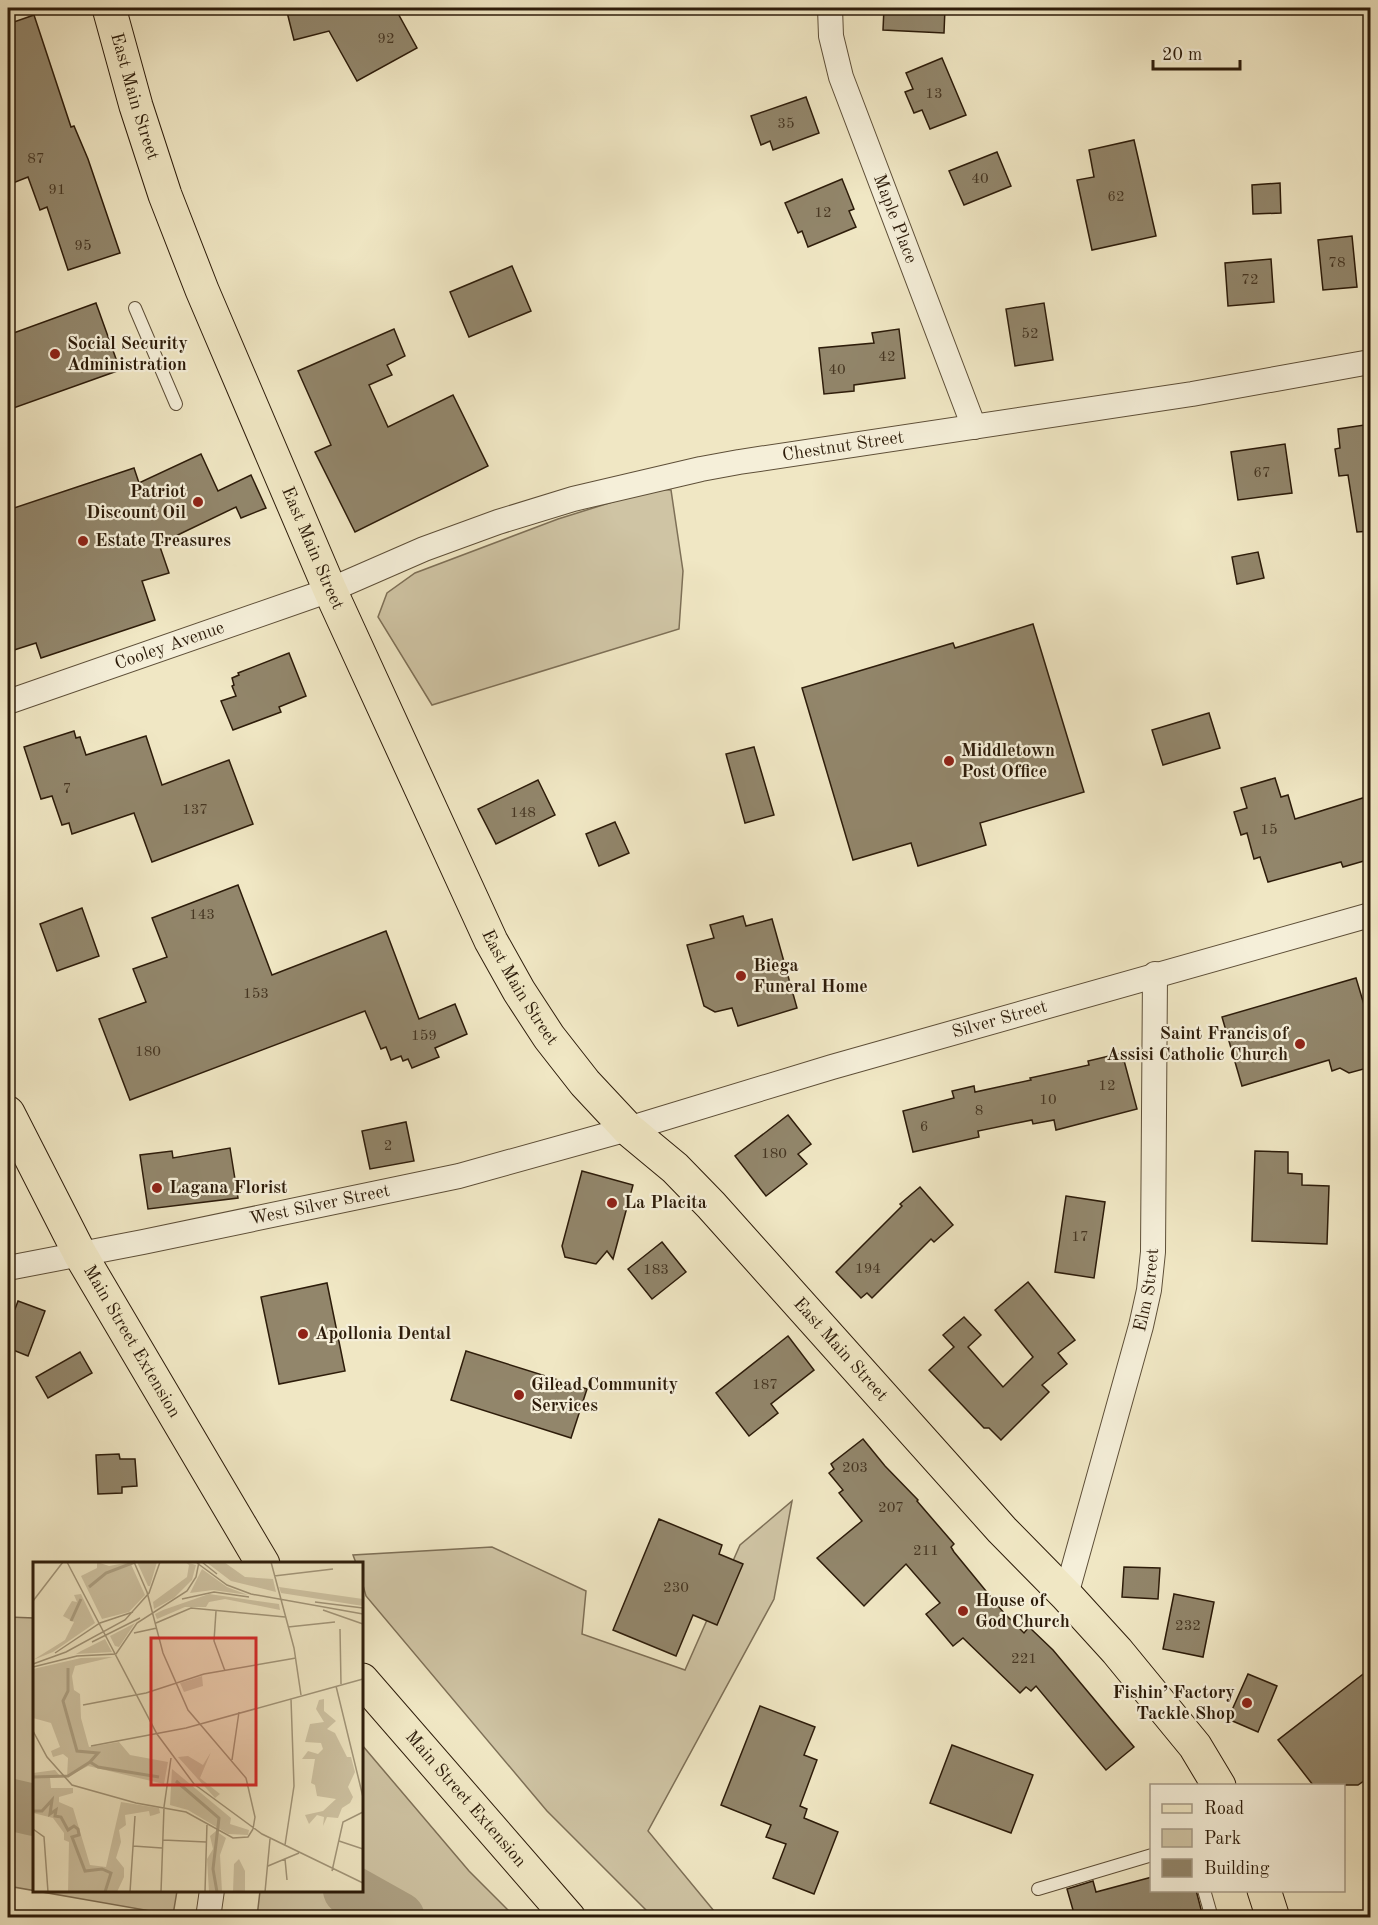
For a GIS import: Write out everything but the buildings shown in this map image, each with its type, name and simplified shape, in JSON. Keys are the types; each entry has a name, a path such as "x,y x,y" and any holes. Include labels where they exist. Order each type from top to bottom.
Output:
{"main road":[{"name":"East Main Street","path":"109,8 136,106 165,195 223,342 330,590 466,890 496,951 549,1037 585,1083 628,1129 675,1168 711,1205 1002,1530 1117,1651 1195,1746 1217,1784"},
{"name":"Main Street Extension","path":"8,1113 80,1254 262,1562"},
{"name":"Main Street Extension","path":"363,1681 569,1917"},
{"path":"1265,1892 1273,1917"}],"street":[{"name":"Maple Place","path":"830,8 831,36 841,77 974,427"},
{"name":"Chestnut Street","path":"330,590 424,549 498,522 573,499 701,469 1192,394 1371,362"},
{"name":"Cooley Avenue","path":"8,702 330,590"},
{"name":"Silver Street","path":"628,1129 1155,974 1371,915"},
{"name":"Elm Street","path":"1066,1595 1142,1326 1149,1290 1153,1252 1155,974"},
{"name":"West Silver Street","path":"8,1268 449,1178 628,1129"},
{"path":"208,1917 212,1892"}],"lane":[{"path":"135,308 176,404"},
{"path":"1038,1890 1150,1856"},
{"path":"1205,1892 1212,1917"}],"green space":[{"path":"654,489 671,490 683,571 679,629 432,705 378,617 387,593 415,573 558,519"},
{"path":"792,1501 774,1599 648,1831 719,1917 653,1917 547,1811 366,1596 363,1586 363,1562 356,1562 353,1555 492,1547 586,1591 582,1634 685,1670 740,1545"},
{"path":"8,1617 33,1618 33,1890 8,1886"},
{"path":"363,1746 469,1871 515,1917 257,1917 260,1892 363,1892"},
{"path":"42,1892 177,1892 173,1915"}],"waterway":[{"path":"8,1804 33,1810"},
{"path":"353,1892 399,1918"}],"place":[{"name":"Social Security Administration","path":"55,354"},
{"name":"Patriot Discount Oil","path":"198,502"},
{"name":"Estate Treasures","path":"83,541"},
{"name":"Middletown Post Office","path":"949,761"},
{"name":"Biega Funeral Home","path":"741,976"},
{"name":"Saint Francis of Assisi Catholic Church","path":"1300,1044"},
{"name":"Lagana Florist","path":"157,1188"},
{"name":"La Placita","path":"612,1203"},
{"name":"Apollonia Dental","path":"303,1334"},
{"name":"Gilead Community Services","path":"519,1395"},
{"name":"House of God Church","path":"963,1611"},
{"name":"Fishin’ Factory Tackle Shop","path":"1247,1703"}]}
